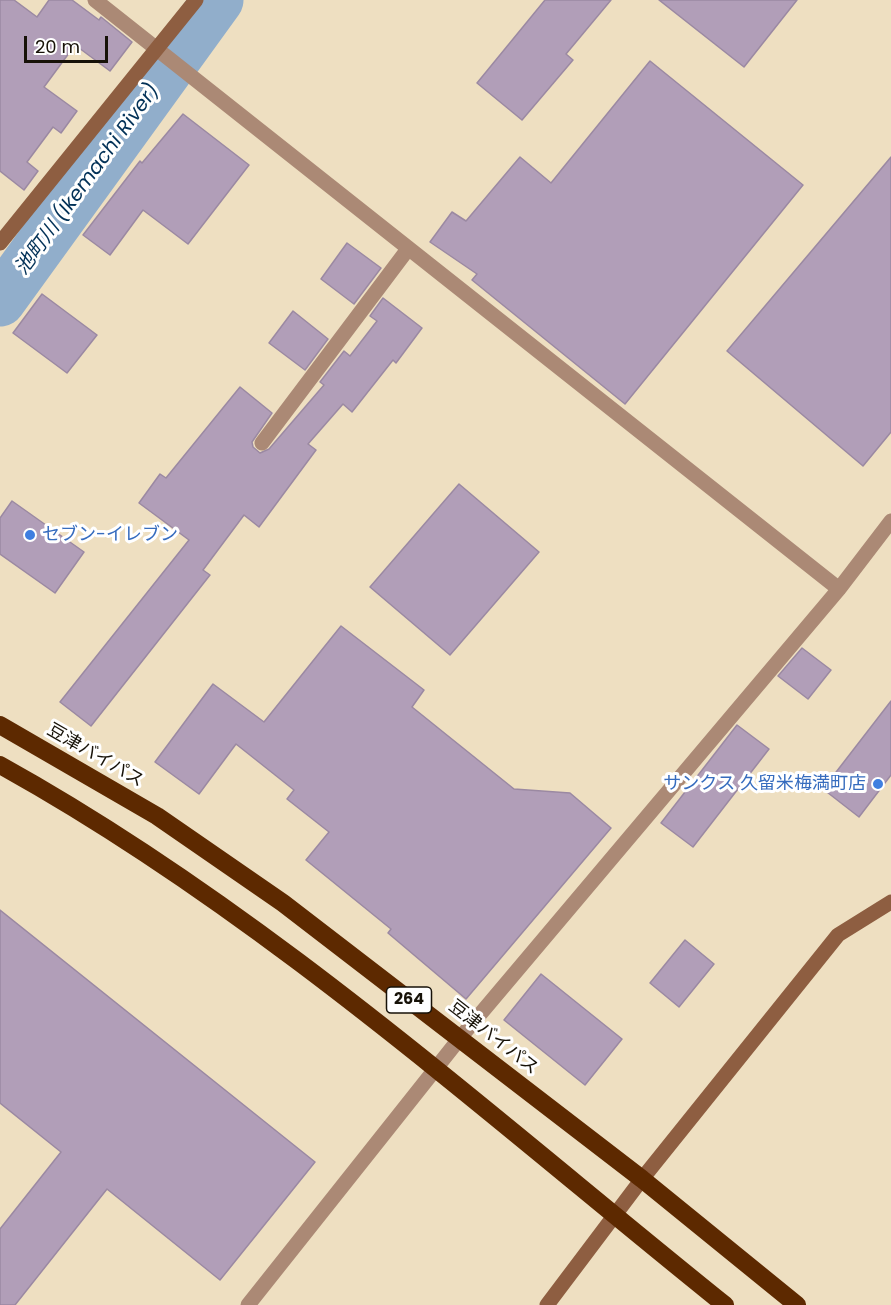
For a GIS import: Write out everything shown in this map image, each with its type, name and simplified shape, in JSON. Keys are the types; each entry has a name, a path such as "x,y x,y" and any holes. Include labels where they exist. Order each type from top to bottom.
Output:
{"highway":[{"name":"豆津バイパス","path":"0,725 157,816 283,903 642,1179 797,1305"},
{"name":"264","path":"0,765 55,796 230,910 434,1070 725,1305"}],"street":[{"path":"95,0 839,589"},
{"path":"0,243 196,0"},
{"path":"262,443 408,249"},
{"path":"248,1305 460,1038 839,589 891,521"},
{"path":"547,1305 642,1179 838,935 891,902"}],"building":[{"path":"0,0 14,0 37,17 49,0 72,0 99,20 101,17 132,42 110,71 75,45 44,87 77,111 61,133 53,127 27,162 38,171 24,190 0,171"},
{"path":"545,0 611,0 566,54 573,60 522,120 477,83"},
{"path":"659,0 797,0 744,67"},
{"path":"650,61 803,185 625,404 472,280 477,274 430,242 452,212 466,221 520,157 551,183"},
{"path":"183,114 249,165 188,244 143,210 110,255 83,235 140,161 142,163"},
{"path":"891,157 891,432 863,466 727,351"},
{"path":"347,243 381,268 354,304 321,279"},
{"path":"42,294 97,335 67,373 13,333"},
{"path":"383,298 422,328 396,363 393,360 352,412 343,404 308,444 316,450 259,527 244,515 203,570 210,575 91,726 60,702 189,540 139,503 160,474 166,478 240,387 272,413 252,442 253,447 260,453 269,449 324,385 320,382 344,351 350,356 377,321 370,316"},
{"path":"293,311 328,339 305,370 269,343"},
{"path":"459,484 539,552 450,655 370,587"},
{"name":"セブン-イレブン","path":"12,501 84,552 55,593 0,554 0,518"},
{"path":"341,626 424,690 412,707 514,789 570,793 611,828 466,999 388,933 391,929 306,860 329,832 287,799 294,790 236,744 199,794 155,762 213,684 264,722"},
{"path":"802,648 831,670 808,699 778,676"},
{"path":"891,701 891,775 859,817 823,789"},
{"path":"737,725 769,749 693,847 661,823"},
{"path":"0,910 315,1162 220,1280 107,1189 15,1305 0,1305 0,1229 61,1152 0,1103"},
{"path":"685,940 714,964 679,1007 650,983"},
{"path":"541,974 622,1039 585,1085 504,1020"}],"waterway":[{"name":"池町川 (Ikemachi River)","path":"0,301 218,0"}],"place":[{"name":"セブン-イレブン","path":"30,535"},
{"name":"サンクス 久留米梅満町店","path":"878,784"}]}
